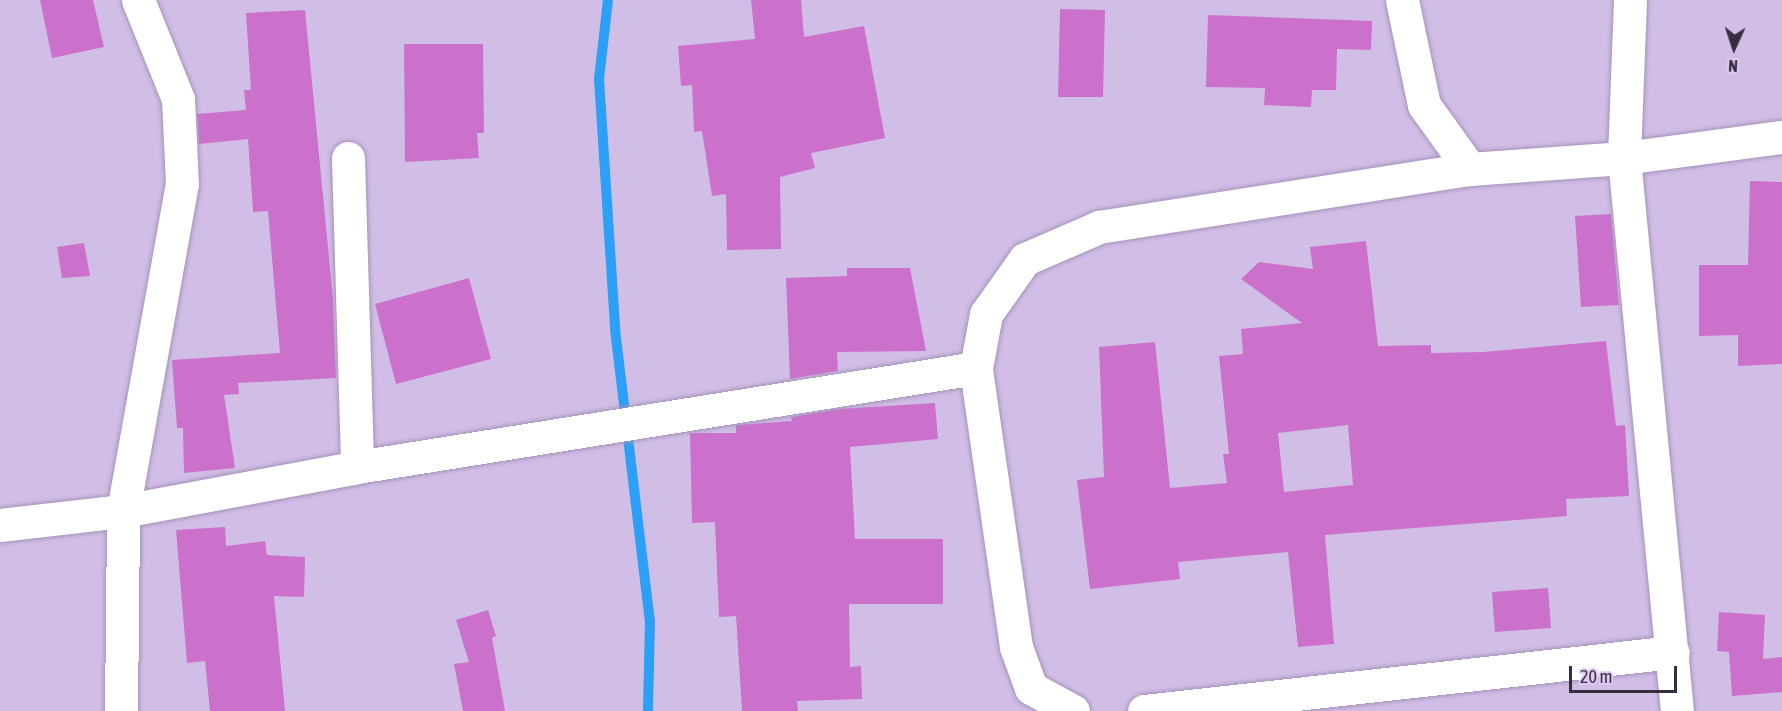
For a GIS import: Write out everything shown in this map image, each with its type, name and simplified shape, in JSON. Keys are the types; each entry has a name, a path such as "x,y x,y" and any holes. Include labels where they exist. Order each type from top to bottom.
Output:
{"street":[{"path":"121,711 123,511 182,184 178,99 138,0"},
{"path":"1402,0 1424,105 1470,170"},
{"path":"1630,0 1624,158 1677,711"},
{"path":"1073,711 1031,688 1016,647 976,368 986,314 1025,259 1099,227 1470,170 1624,158 1782,137"},
{"path":"348,158 357,467"},
{"path":"0,525 123,511 357,467 976,368"},
{"path":"1144,711 1673,652"}],"building":[{"path":"40,0 93,0 104,47 52,58"},
{"path":"751,0 801,0 804,37 864,26 885,138 811,153 815,168 780,177 781,249 727,250 726,194 712,196 702,131 694,132 692,85 681,86 678,46 755,39"},
{"path":"1060,9 1105,10 1103,97 1058,97"},
{"path":"305,10 333,299 336,378 238,383 239,394 224,395 235,468 184,473 183,428 177,428 172,360 280,353 268,211 253,212 248,139 199,144 197,114 246,110 244,90 251,90 246,13"},
{"path":"1208,15 1372,21 1371,50 1337,49 1336,90 1312,90 1311,107 1264,105 1265,88 1206,87"},
{"path":"404,44 483,44 484,133 477,133 479,158 405,162"},
{"path":"1750,181 1782,182 1782,364 1738,366 1738,335 1699,336 1699,265 1748,265"},
{"path":"1611,214 1619,305 1581,307 1575,216"},
{"path":"1366,241 1378,346 1431,345 1431,353 1483,352 1606,341 1616,426 1625,425 1629,496 1566,499 1567,516 1325,535 1334,644 1298,647 1288,552 1178,562 1180,579 1090,589 1077,480 1104,477 1099,347 1155,342 1170,488 1227,483 1223,454 1229,454 1219,356 1243,354 1241,329 1302,323 1241,279 1259,262 1313,269 1310,247","holes":["1348,425 1353,485 1284,492 1278,433"]},
{"path":"84,243 90,276 62,278 57,247"},
{"path":"847,268 910,268 926,351 837,352 838,371 790,379 786,278 847,276"},
{"path":"469,278 491,359 396,384 375,304"},
{"path":"935,403 938,439 850,447 855,539 943,539 943,604 849,604 850,667 861,666 862,699 797,701 798,711 742,711 736,616 719,617 715,522 692,523 690,433 736,433 736,425 792,421 791,417 839,409"},
{"path":"225,527 226,546 265,541 267,555 305,557 304,597 274,596 285,711 210,711 205,661 187,663 176,530"},
{"path":"1548,588 1551,628 1495,632 1492,592"},
{"path":"488,610 496,636 492,638 505,711 463,711 454,664 469,662 456,620"},
{"path":"1719,612 1765,615 1763,659 1782,657 1782,692 1732,696 1729,652 1717,651"}],"waterway":[{"path":"608,0 599,79 615,329 650,621 648,711"}]}
